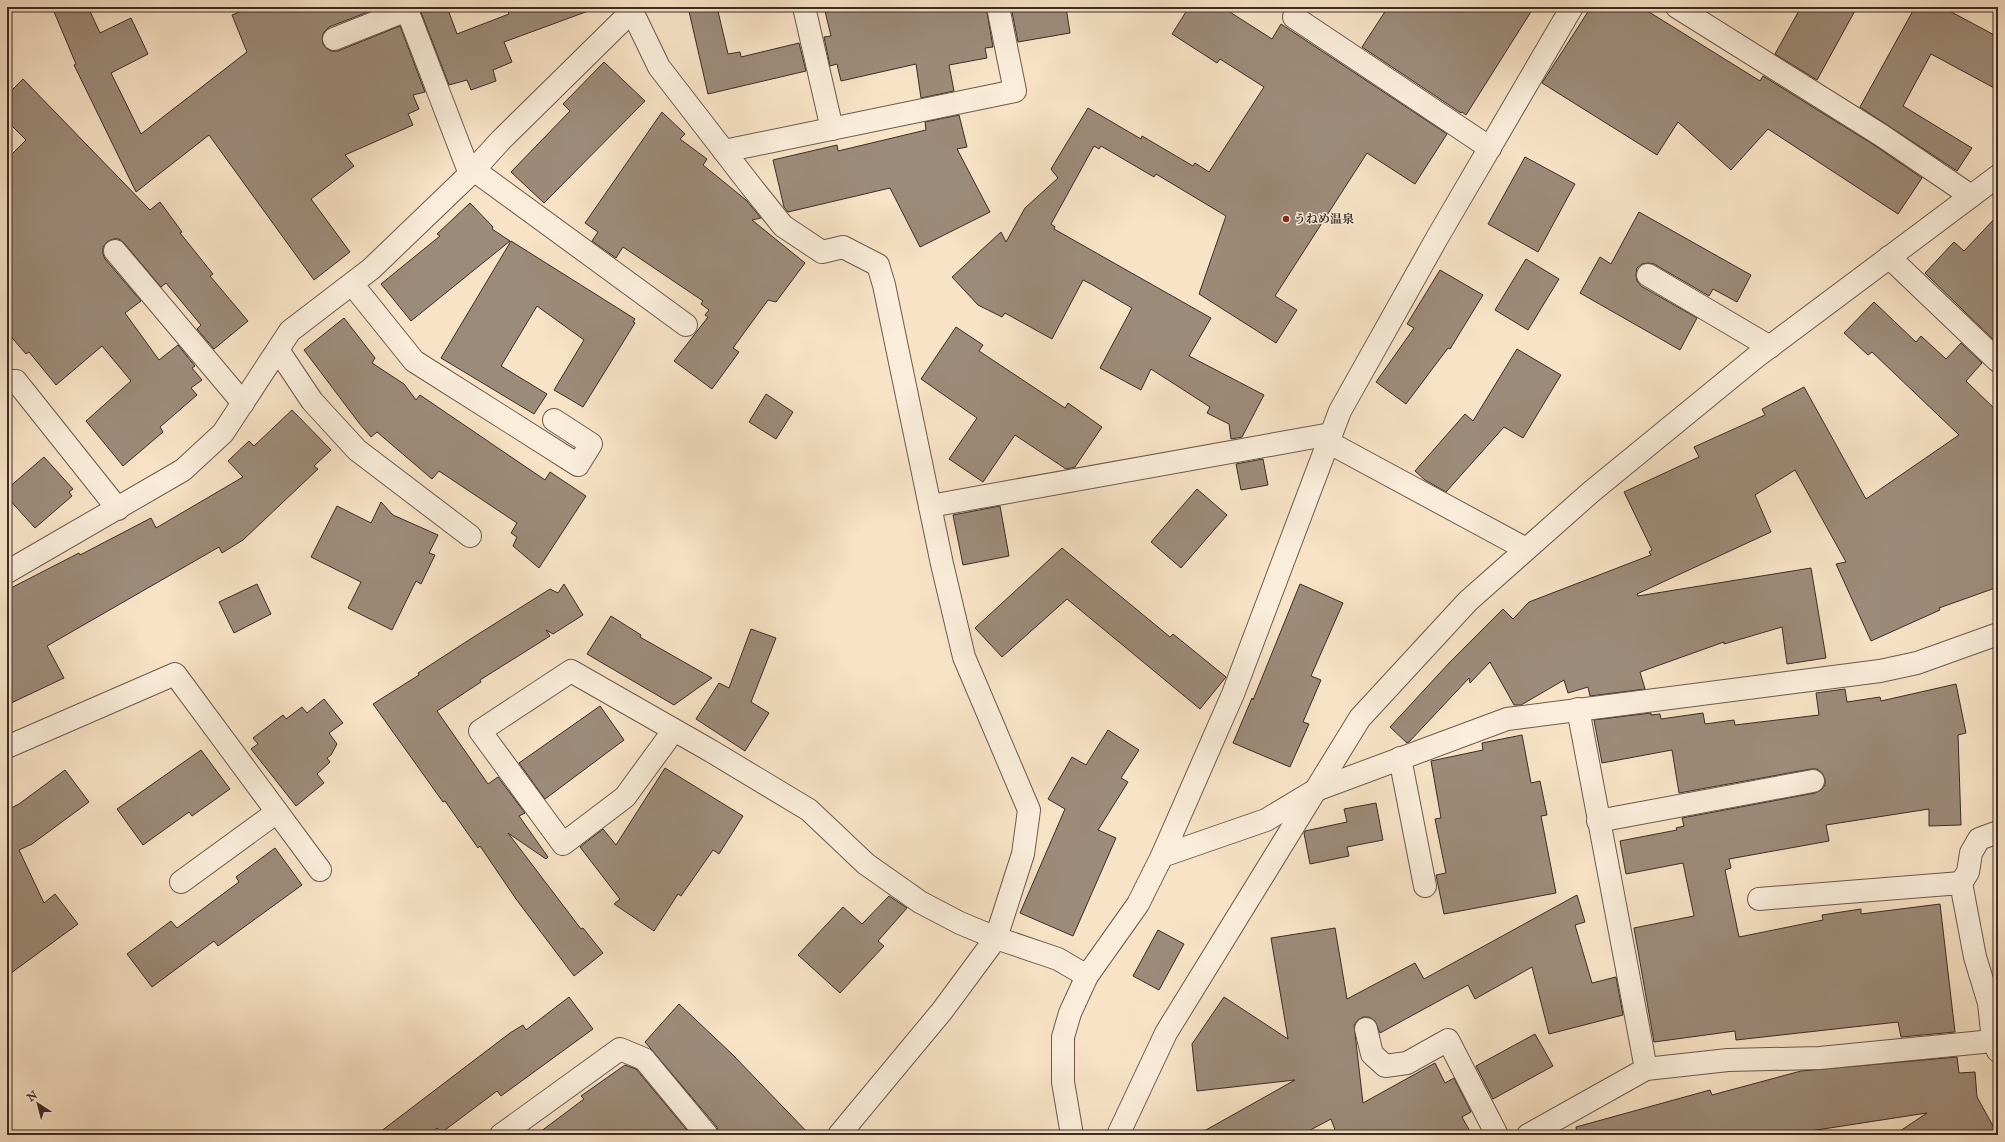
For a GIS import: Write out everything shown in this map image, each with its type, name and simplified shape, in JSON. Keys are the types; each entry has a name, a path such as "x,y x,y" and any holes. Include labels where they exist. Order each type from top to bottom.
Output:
{"street":[{"path":"804,7 832,129"},
{"path":"724,151 1015,91 998,7"},
{"path":"1072,1135 1069,1125 1064,1082 1062,1038 1070,1013 1087,976 1138,904 1162,856 1233,694 1340,411 1572,7"},
{"path":"1677,7 1881,136 1971,196"},
{"path":"334,39 407,10 472,172 686,325"},
{"path":"7,572 183,470 223,433 290,331 371,269 472,172 501,140 630,10 659,67 783,226 822,252 843,247 878,265 884,285 930,506 964,657 1028,810 1023,854 996,938 942,1011 838,1135"},
{"path":"1294,17 1490,148"},
{"path":"1118,1135 1166,1033 1360,718 1468,601 1591,492 1770,347 1998,176"},
{"path":"115,251 243,403"},
{"path":"1889,257 1998,360"},
{"path":"1648,276 1770,347"},
{"path":"352,284 414,361 578,465 591,444 554,420"},
{"path":"278,350 312,401 357,450 470,536"},
{"path":"7,381 16,382 118,509"},
{"path":"930,506 1329,438 1526,549"},
{"path":"1162,856 1266,820 1316,790 1507,719 1880,671 1917,663 1998,634"},
{"path":"674,730 625,797 563,844 480,731 571,671 674,730 808,810 866,864 920,902 960,923 996,938 1058,959 1087,976"},
{"path":"7,747 175,674 320,870"},
{"path":"1578,709 1646,1069"},
{"path":"1400,758 1425,886"},
{"path":"1598,821 1813,781"},
{"path":"181,882 277,812"},
{"path":"1528,1135 1646,1069 1728,1060 1820,1058 1995,1046 1988,1003 1975,956 1961,883 1968,872 1971,853 1979,839 1998,832"},
{"path":"1759,899 1961,883"},
{"path":"1366,1030 1372,1054 1385,1066 1407,1063 1448,1040 1497,1135"},
{"path":"501,1135 620,1049 644,1058 707,1135"}],"building":[{"path":"52,7 88,7 100,33 131,18 148,54 111,73 141,134 247,52 232,15 252,7 381,7 329,27 324,32 322,38 323,44 327,49 338,51 400,26 425,92 413,95 419,109 408,114 413,125 345,155 354,166 311,199 350,252 314,280 209,135 136,192 74,65 76,64"},
{"path":"419,7 447,7 457,34 509,14 506,7 590,7 591,10 504,42 512,62 493,70 496,81 471,90 467,80 449,85"},
{"path":"688,7 717,7 728,54 740,52 741,57 799,43 806,71 708,94"},
{"path":"824,7 986,7 993,47 985,48 987,58 949,65 954,91 921,98 916,64 841,81 837,64 830,66 824,37 831,36"},
{"path":"1011,7 1066,7 1070,33 1018,42"},
{"path":"1189,7 1222,7 1272,39 1281,24 1447,134 1415,184 1367,153 1275,296 1297,310 1276,343 1199,294 1226,216 1156,174 1154,177 1101,146 1099,149 1094,146 1051,224 1055,227 1054,229 1211,318 1189,356 1264,395 1242,437 1231,439 1229,424 1207,413 1210,407 1151,369 1141,390 1100,368 1132,308 1091,284 1083,280 1052,339 1005,313 1002,317 978,305 952,277 1001,232 1006,242 1025,208 1058,178 1051,169 1088,108 1141,139 1142,136 1193,166 1195,163 1209,172 1264,87 1220,59 1217,63 1172,34"},
{"path":"1388,7 1534,7 1466,115 1362,47"},
{"path":"1591,7 1641,7 1760,81 1763,76 1874,145 1922,178 1898,214 1768,129 1731,170 1678,122 1657,155 1542,83"},
{"path":"1801,7 1857,7 1817,80 1775,54"},
{"path":"1915,7 1942,7 1998,37 1998,90 1931,54 1903,106 1972,148 1957,171 1860,107"},
{"path":"604,62 645,101 544,203 511,172 570,111 563,104"},
{"path":"23,79 150,210 160,202 182,232 180,233 213,274 210,276 248,321 214,349 197,329 201,325 166,283 161,287 119,239 113,239 107,242 103,247 105,259 141,301 125,313 159,360 178,345 195,366 192,368 202,380 191,388 197,395 160,427 163,432 123,466 86,421 131,381 102,346 56,385 29,352 26,354 7,332 7,159 26,140 7,121 7,95"},
{"path":"662,112 685,134 680,139 707,159 703,165 746,200 761,218 752,220 805,263 776,302 768,300 733,348 739,352 712,389 674,361 708,317 705,315 709,310 701,304 703,301 623,247 616,258 592,241 598,232 585,223"},
{"path":"959,115 967,147 957,149 990,212 920,247 890,188 788,212 784,207 773,160 837,145 838,151 926,130 925,122"},
{"path":"1525,157 1575,184 1538,252 1488,224"},
{"path":"470,203 493,227 492,229 510,241 411,321 381,284 440,236 437,234"},
{"path":"1639,212 1751,275 1737,302 1713,289 1709,296 1654,264 1642,264 1637,268 1637,281 1641,286 1697,318 1680,350 1580,293 1600,257 1611,264"},
{"path":"1998,215 1998,344 1925,273 1954,242 1964,251"},
{"path":"511,241 635,319 633,322 635,323 583,407 554,390 584,340 537,306 501,366 547,394 534,414 441,358"},
{"path":"1526,259 1559,279 1528,330 1495,310"},
{"path":"1440,270 1483,295 1450,349 1448,348 1406,404 1376,382 1414,328 1407,324"},
{"path":"1874,302 1916,342 1921,336 1946,359 1961,343 1982,363 1966,381 1998,412 1998,587 1939,608 1940,610 1871,641 1836,564 1846,562 1795,470 1755,495 1771,532 1637,594 1638,596 1811,568 1826,658 1787,664 1782,627 1724,644 1724,642 1640,672 1645,689 1590,696 1588,687 1568,693 1564,680 1521,705 1514,705 1490,662 1470,683 1469,678 1409,742 1407,743 1390,727 1450,662 1503,609 1513,619 1529,602 1651,555 1649,552 1652,550 1624,492 1699,457 1694,447 1765,415 1762,409 1804,387 1866,499 1959,435 1872,352 1868,355 1844,333"},
{"path":"344,318 375,358 372,363 404,384 416,400 420,395 545,480 550,472 586,496 539,568 513,546 517,537 511,533 517,523 439,471 432,479 377,432 371,437 359,423 304,350"},
{"path":"956,327 983,345 979,351 1065,408 1068,403 1102,427 1075,467 1066,469 1015,435 983,482 949,459 977,418 921,379"},
{"path":"1517,349 1561,375 1523,438 1504,427 1446,492 1425,480 1415,471 1465,414 1473,421"},
{"path":"766,394 793,412 776,439 749,422"},
{"path":"292,410 331,450 314,466 318,469 243,540 222,553 219,547 47,646 64,678 7,705 7,590 79,553 80,555 151,518 156,528 243,477 228,461 249,441 254,446"},
{"path":"44,457 73,489 69,492 72,496 35,528 7,497 7,489"},
{"path":"1263,459 1268,485 1241,490 1236,464"},
{"path":"1197,489 1227,515 1181,568 1151,542"},
{"path":"381,502 393,515 438,535 429,553 435,555 421,584 416,581 392,630 348,608 361,582 311,557 337,506 371,523"},
{"path":"1000,506 1009,556 963,565 953,515"},
{"path":"1062,548 1170,637 1173,634 1226,677 1200,709 1067,599 1002,657 975,628"},
{"path":"257,584 271,614 234,633 219,602"},
{"path":"564,584 583,615 553,634 546,630 550,636 480,680 481,682 437,711 488,784 498,777 525,813 519,816 548,857 546,859 508,833 581,929 583,928 603,953 574,976 516,899 480,846 478,848 445,801 443,802 373,704 419,675 418,673 550,589 558,593"},
{"path":"1300,584 1343,603 1311,676 1321,680 1303,722 1309,724 1290,767 1233,743 1252,698 1253,700"},
{"path":"611,616 641,635 640,637 712,678 674,705 587,654"},
{"path":"751,629 776,638 751,702 769,713 745,751 696,719 719,683 729,688"},
{"path":"1956,684 1966,733 1958,735 1961,825 1929,826 1929,809 1826,825 1829,841 1729,859 1731,868 1725,870 1739,937 1823,920 1822,915 1861,909 1861,914 1940,904 1955,1032 1901,1037 1898,1022 1736,1040 1735,1031 1654,1042 1634,928 1694,916 1683,863 1626,874 1620,841 1677,830 1676,828 1684,826 1682,818 1815,793 1821,790 1825,785 1825,779 1822,773 1817,769 1811,769 1679,793 1672,750 1602,763 1594,720 1651,713 1651,715 1660,714 1661,719 1703,713 1705,724 1734,720 1735,725 1819,715 1816,693 1845,689 1847,702 1880,697 1881,701"},
{"path":"324,699 343,723 329,733 337,744 331,755 327,758 330,762 317,774 324,783 296,806 251,749 258,744 253,738 283,715 286,719 302,707 307,713"},
{"path":"600,706 624,740 545,799 519,763"},
{"path":"1108,730 1139,750 1121,778 1128,782 1098,830 1116,838 1073,936 1020,913 1065,809 1048,799 1072,757 1086,765"},
{"path":"1522,735 1531,783 1540,781 1547,815 1541,816 1556,893 1444,914 1436,875 1446,873 1435,819 1441,818 1431,761 1483,750 1482,743"},
{"path":"201,750 230,789 192,816 189,812 143,845 117,809"},
{"path":"665,768 743,816 719,854 713,850 681,896 678,894 654,931 614,904 620,899 580,847 603,829 616,845"},
{"path":"65,770 89,802 32,844 19,850 44,903 55,894 78,924 7,976 7,810 19,804"},
{"path":"1376,803 1383,840 1347,847 1349,856 1310,864 1304,833 1305,831 1347,822 1344,809"},
{"path":"275,848 302,885 218,946 214,941 152,987 127,954 171,921 177,928 239,882 236,877"},
{"path":"1577,895 1585,922 1575,925 1592,983 1616,977 1623,1015 1549,1034 1532,967 1475,999 1468,985 1380,1033 1375,1021 1369,1017 1363,1017 1354,1025 1363,1103 1435,1063 1445,1083 1454,1078 1471,1112 1462,1117 1472,1135 1337,1135 1331,1119 1301,1135 1197,1135 1295,1080 1197,1091 1192,1044 1224,997 1288,1039 1271,938 1335,928 1347,999 1415,963 1424,979"},
{"path":"889,896 907,908 878,941 884,946 840,993 798,955 843,907 862,924"},
{"path":"1158,930 1184,944 1159,990 1133,976"},
{"path":"569,997 593,1029 501,1096 497,1091 441,1133 437,1128 427,1135 376,1135 510,1033 523,1025 526,1030"},
{"path":"679,1004 732,1054 810,1135 719,1135 717,1127 645,1042"},
{"path":"1535,1034 1553,1066 1493,1099 1476,1066"},
{"path":"1957,1057 1959,1073 1975,1072 1977,1097 1998,1135 1894,1135 1927,1113 1784,1135 1577,1135 1576,1127 1710,1090 1712,1095 1801,1071"},
{"path":"625,1065 636,1069 691,1135 536,1135 584,1099 581,1096"}],"place":[{"name":"うねめ温泉","path":"1286,219"}]}
